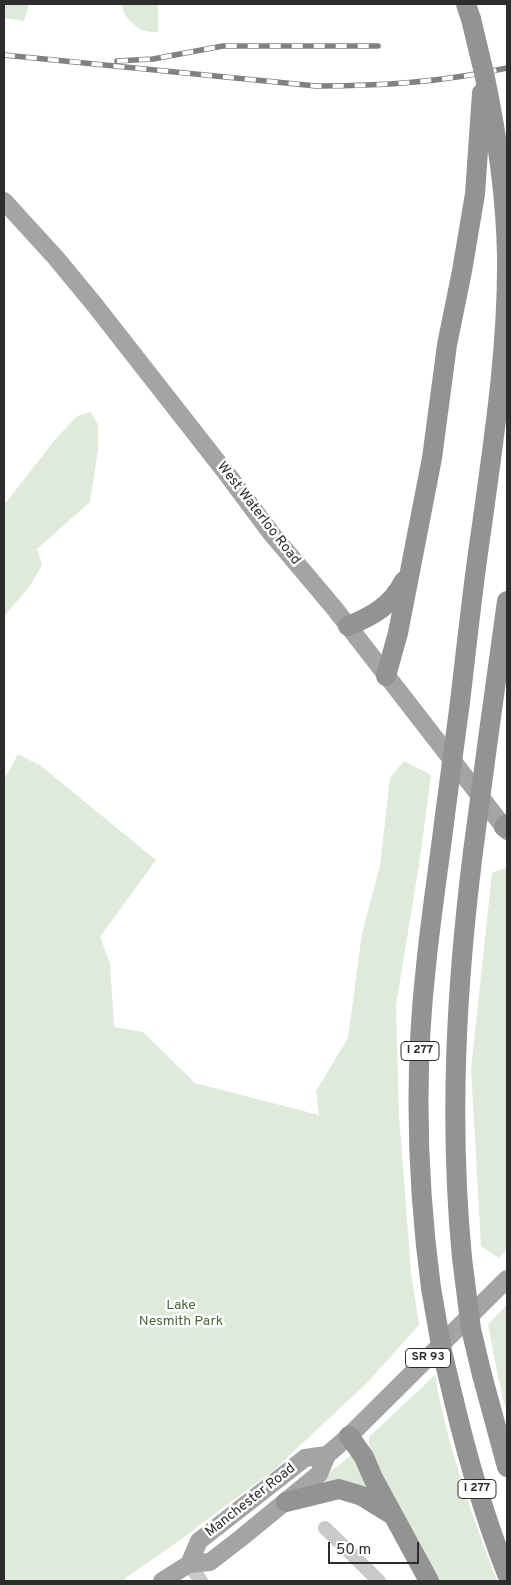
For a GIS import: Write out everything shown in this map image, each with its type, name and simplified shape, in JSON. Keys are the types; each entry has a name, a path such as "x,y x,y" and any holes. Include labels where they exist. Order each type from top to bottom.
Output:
{"highway":[{"path":"386,676 398,633 432,458 447,345 462,271 486,116 484,73 468,11"},
{"name":"I 277","path":"486,116 504,205 507,258 501,366 426,966 420,1041 419,1140 426,1248 442,1351 467,1454 489,1527 507,1574"},
{"path":"348,626 366,619 389,604 399,591 411,563"},
{"name":"I 277","path":"507,601 465,917 457,1012 454,1104 456,1200 471,1329 507,1467"},
{"path":"349,1436 364,1457 373,1478 429,1581"},
{"path":"286,1502 339,1490 362,1496 393,1515"}],"main road":[{"name":"West Waterloo Road","path":"4,201 58,260 94,304 273,536 348,626 506,827"},
{"name":"Manchester Road","path":"162,1581 189,1564 210,1562 319,1474 327,1455 349,1436 507,1279"},
{"name":"Manchester Road","path":"189,1564 199,1541 306,1458 327,1455"}],"street":[{"path":"325,1528 379,1581"},
{"path":"189,1564 200,1581"}],"green space":[{"path":"4,4 29,4 24,21 4,18"},
{"path":"122,4 158,4 158,32 145,31 133,24 126,17"},
{"path":"91,412 98,425 98,450 90,502 37,549 42,565 30,586 4,616 4,505 53,442 77,416"},
{"name":"Lake Nesmith Park","path":"18,754 41,766 156,860 100,937 110,963 114,1027 143,1032 195,1083 319,1115 316,1091 348,1038 362,933 380,866 390,778 404,761 431,775 419,865 396,1005 399,1115 411,1272 419,1325 368,1382 275,1469 176,1543 121,1581 4,1581 4,780"},
{"path":"507,869 507,1249 499,1258 481,1246 471,1069 492,873"},
{"path":"507,1304 507,1415 488,1325"},
{"path":"435,1375 453,1454 497,1581 437,1581 370,1460 369,1437"},
{"path":"353,1454 374,1491 317,1482"}],"railway":[{"path":"117,61 153,59 223,46 378,46"},
{"path":"4,55 316,86 412,82 459,77 507,68"}]}
